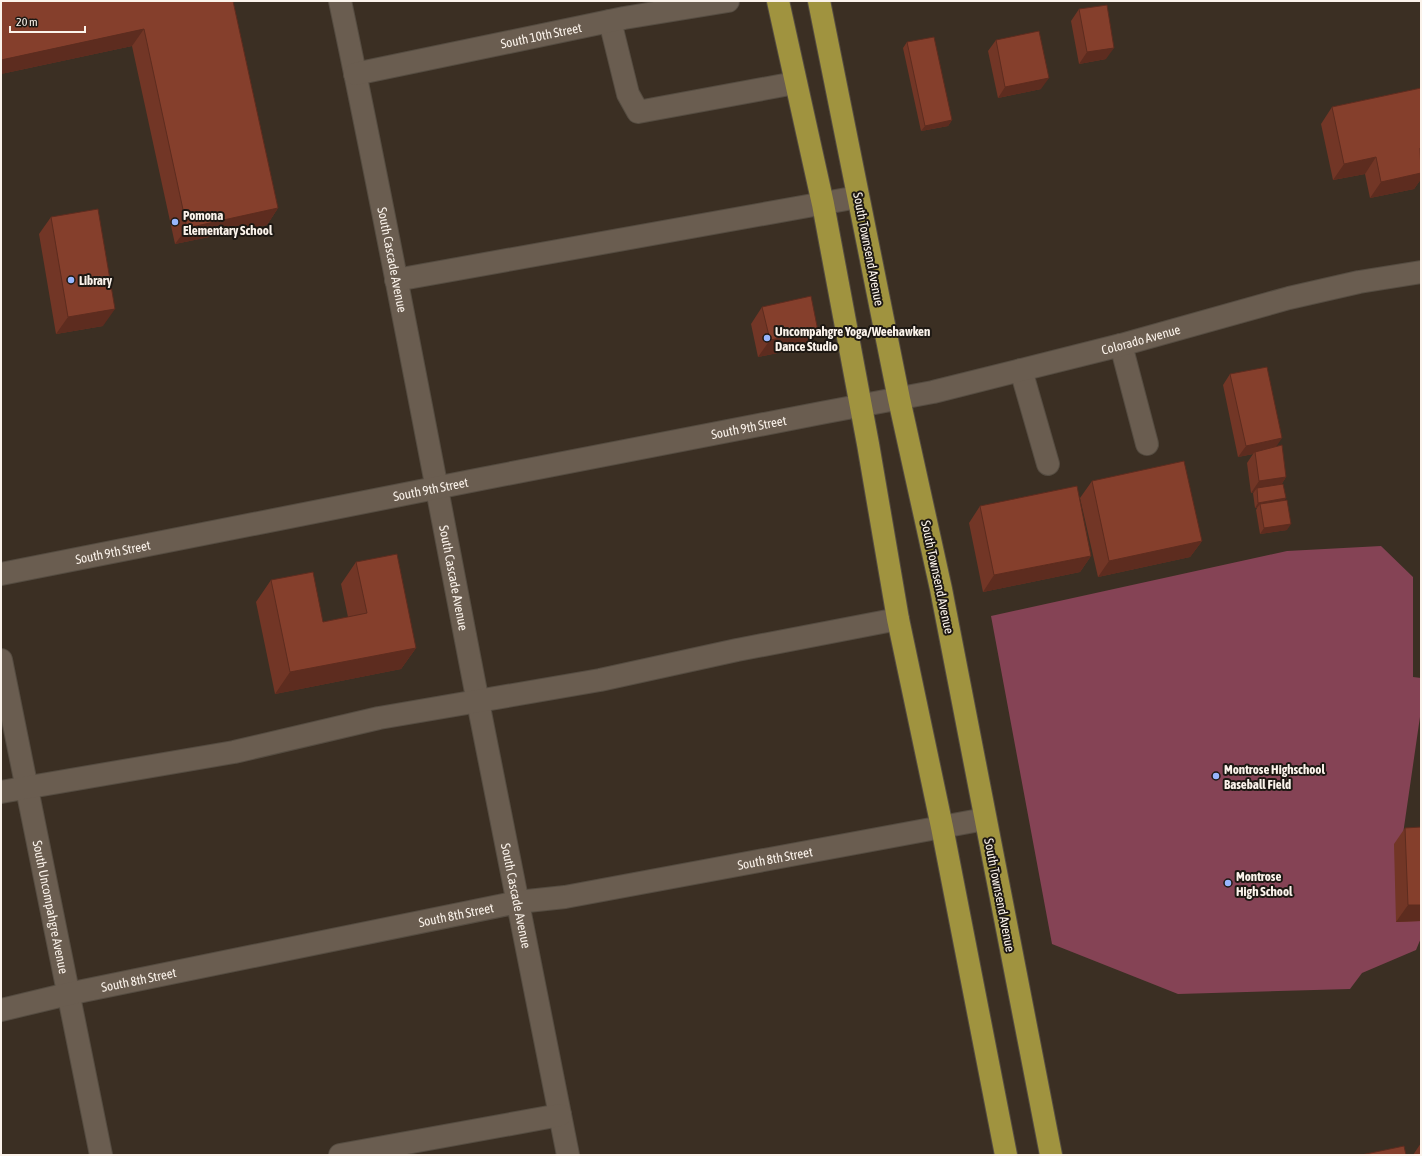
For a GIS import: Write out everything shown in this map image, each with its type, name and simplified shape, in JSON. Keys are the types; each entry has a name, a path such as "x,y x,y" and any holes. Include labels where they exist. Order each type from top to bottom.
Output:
{"highway":[{"path":"778,1 823,204 861,406 898,619 942,827 1006,1155"},
{"name":"South Townsend Avenue","path":"819,1 899,400 941,590 1051,1155"}],"street":[{"name":"South Cascade Avenue","path":"340,1 437,487 477,701 568,1155"},
{"name":"South 10th Street","path":"355,74 618,14 728,1"},
{"path":"618,14 628,94 638,112 796,83"},
{"path":"396,280 858,197"},
{"name":"Colorado Avenue","path":"861,406 899,400 942,390 1121,345 1297,296 1359,282 1421,272"},
{"path":"1121,345 1147,444"},
{"path":"1021,370 1048,464"},
{"name":"South 9th Street","path":"1,574 437,487 861,406"},
{"path":"1,792 234,752 379,718 600,680 737,650 898,619"},
{"name":"South Uncompahgre Avenue","path":"1,660 101,1155"},
{"name":"South 8th Street","path":"1,1010 68,994 518,902 565,897 985,819"},
{"path":"340,1155 560,1115"}],"shaded area":[{"name":"Montrose Highschool Baseball Field","path":"1381,546 1413,577 1413,677 1421,678 1421,710 1402,841 1421,842 1421,938 1416,950 1362,973 1350,989 1178,994 1052,944 991,616 1287,551"}],"building":[{"name":"Pomona Elementary School","path":"1,1 233,1 278,208 187,228 144,29 1,60"},
{"path":"1107,5 1114,48 1087,52 1079,9"},
{"path":"1039,31 1049,78 1005,87 996,40"},
{"path":"934,37 952,120 925,126 907,42"},
{"path":"1421,88 1421,173 1381,182 1376,157 1344,164 1332,107"},
{"path":"98,209 115,309 68,317 51,217"},
{"path":"811,296 818,331 770,340 762,307"},
{"path":"1267,367 1282,438 1246,446 1230,374"},
{"path":"1282,445 1286,477 1259,481 1255,452"},
{"path":"1184,461 1202,541 1109,561 1092,481"},
{"path":"1283,484 1286,498 1258,503 1257,488"},
{"path":"1077,486 1091,556 994,575 980,506"},
{"path":"1287,500 1291,524 1264,528 1260,504"},
{"path":"397,554 416,648 290,672 271,580 313,572 323,622 367,613 356,562"},
{"path":"1421,827 1421,905 1408,905 1405,828"},
{"path":"1404,1146 1406,1155 1361,1155"}],"place":[{"name":"Pomona Elementary School","path":"175,222"},
{"name":"Library","path":"71,280"},
{"name":"Uncompahgre Yoga/Weehawken Dance Studio","path":"767,338"},
{"name":"Montrose Highschool Baseball Field","path":"1216,776"},
{"name":"Montrose High School","path":"1228,883"}]}
